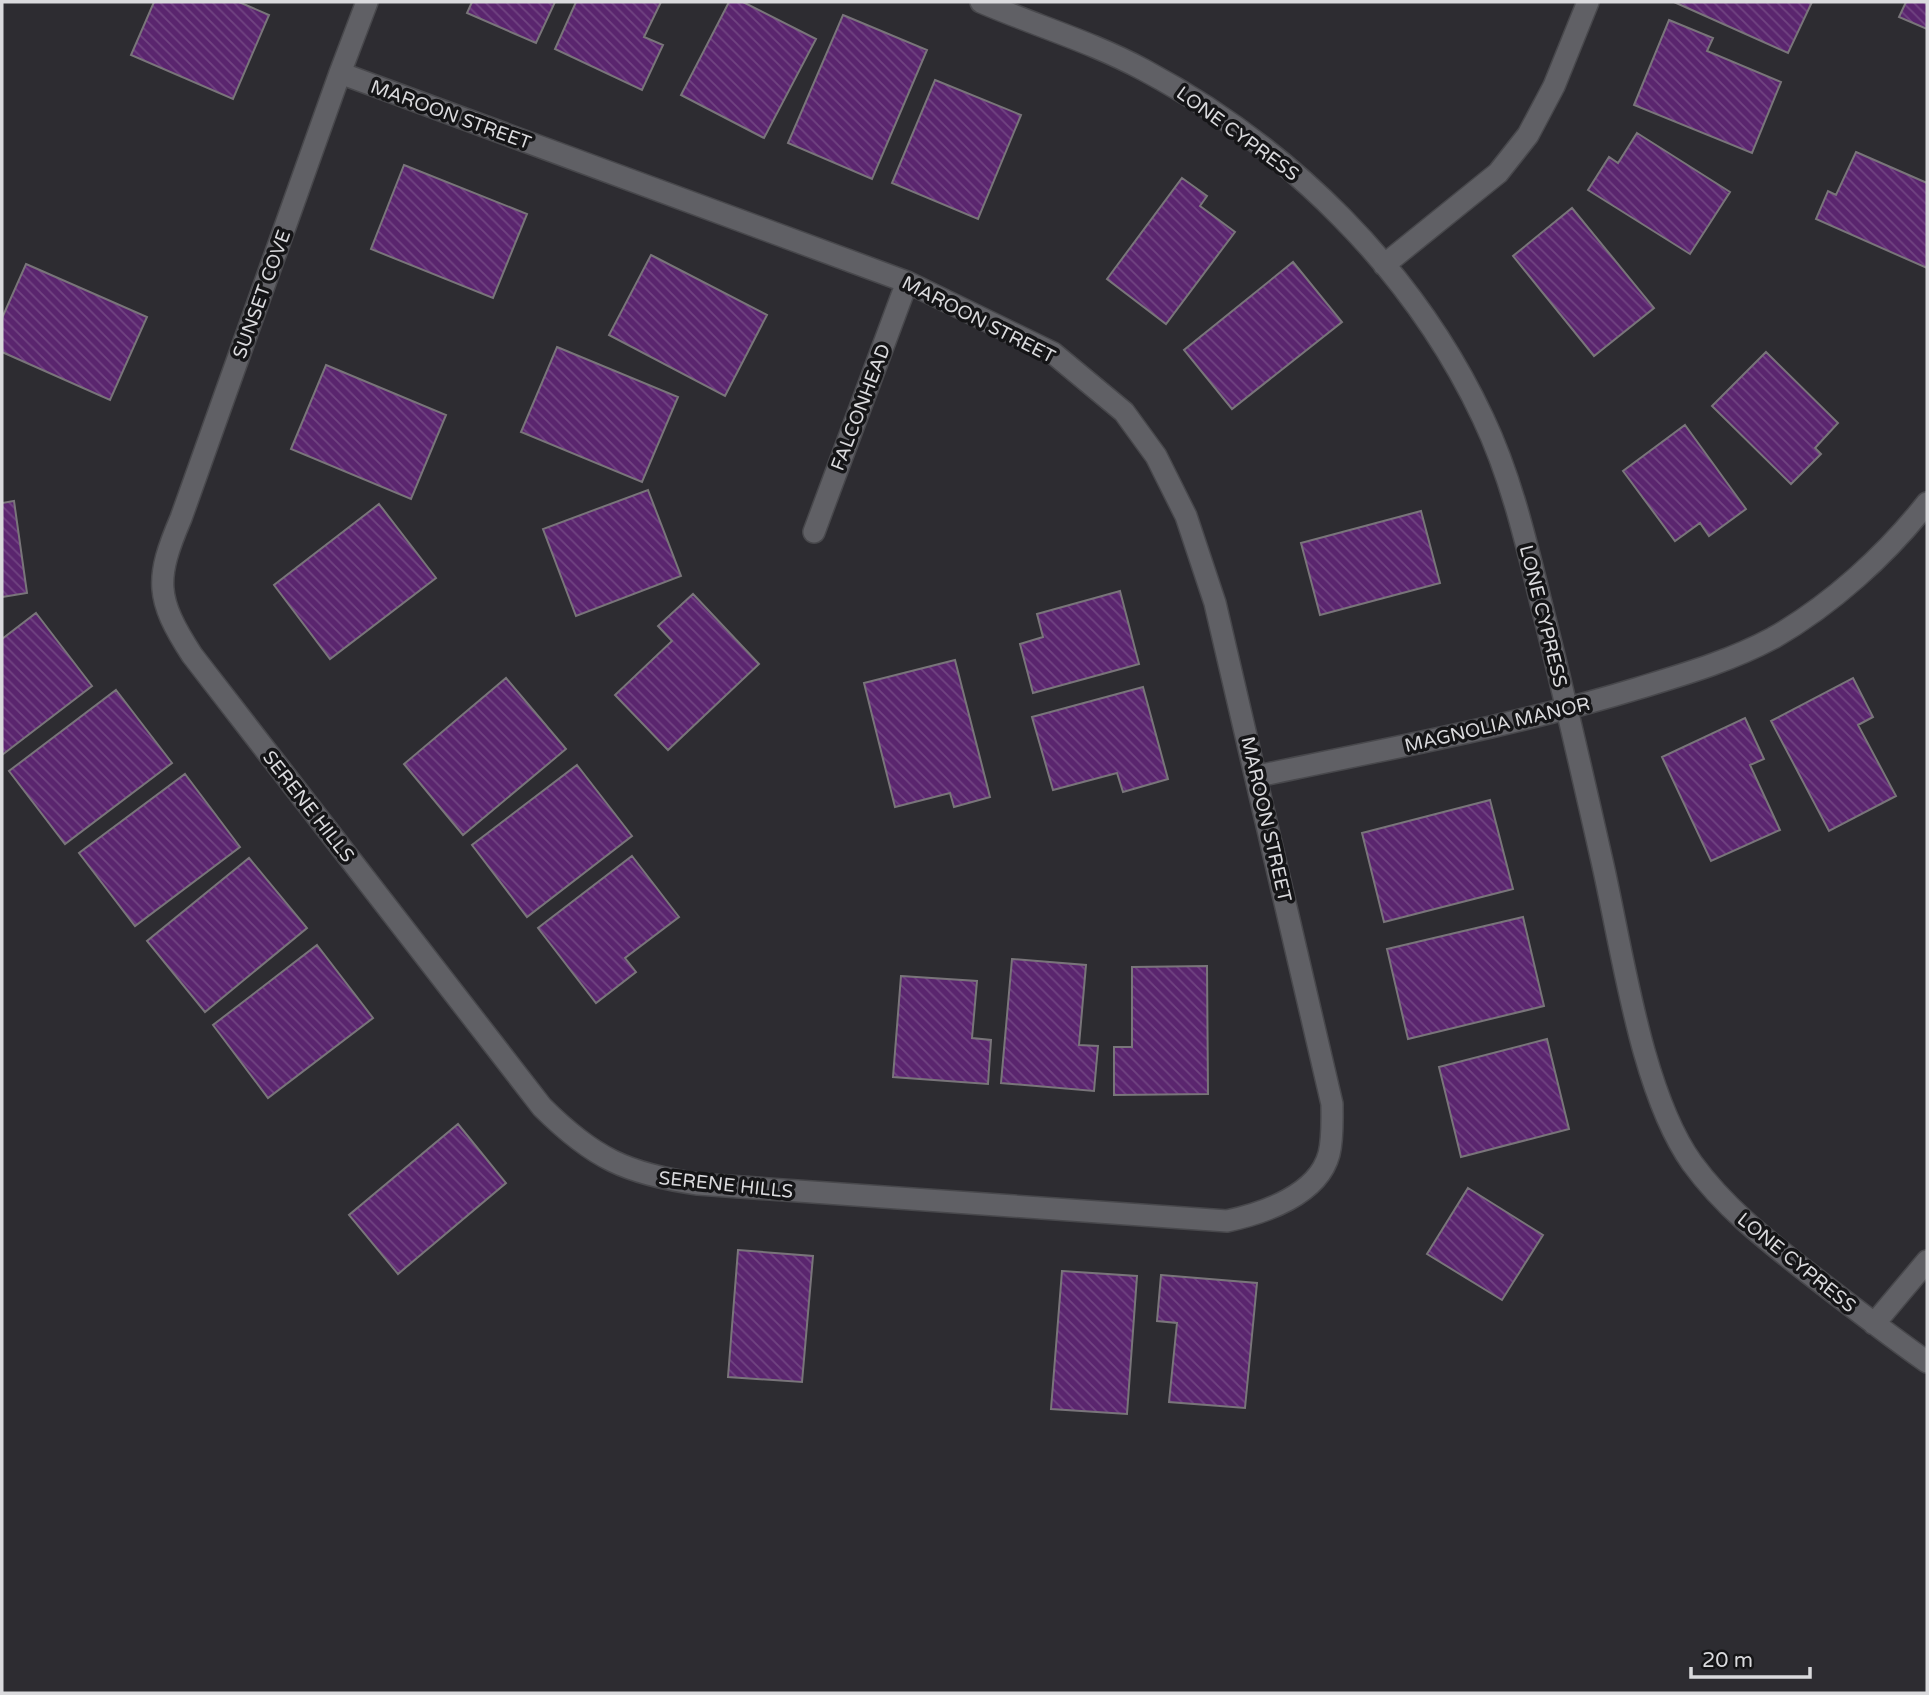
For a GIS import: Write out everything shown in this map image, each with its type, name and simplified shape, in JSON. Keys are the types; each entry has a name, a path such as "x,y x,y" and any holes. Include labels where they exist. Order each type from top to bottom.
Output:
{"street":[{"name":"SUNSET COVE","path":"160,587 165,555 367,2"},
{"name":"LONE CYPRESS","path":"981,2 1019,9 1140,68 1192,98 1287,166 1324,199 1384,265 1427,321 1460,372 1485,420 1507,475 1568,710 1645,1052 1663,1111 1691,1162 1742,1220 1874,1324 1927,1362"},
{"path":"1384,265 1506,164 1528,135 1554,86 1588,2"},
{"name":"MAROON STREET","path":"340,73 907,282 1053,353 1124,412 1156,456 1186,516 1215,603 1258,776 1332,1104 1329,1156 1316,1179"},
{"name":"FALCONHEAD","path":"814,531 907,282"},
{"name":"MAGNOLIA MANOR","path":"1258,776 1568,710 1718,663 1774,637 1823,604 1867,567 1927,503"},
{"name":"SERENE HILLS","path":"160,587 167,611 192,655 542,1107 587,1149 653,1177 698,1184 1227,1221 1274,1206 1316,1179"},
{"path":"1874,1324 1927,1261"}],"building":[{"path":"154,2 239,2 269,15 233,99 131,55"},
{"path":"472,2 555,2 536,43 467,13"},
{"path":"576,2 661,2 644,37 663,45 642,90 555,49"},
{"path":"729,2 743,2 816,39 764,138 681,95"},
{"path":"1674,2 1812,2 1788,53"},
{"path":"1906,2 1927,2 1927,29 1899,17"},
{"path":"843,15 927,50 872,179 788,143"},
{"path":"1669,20 1713,38 1707,51 1781,82 1752,153 1634,105"},
{"path":"935,80 1021,115 978,219 892,183"},
{"path":"1637,133 1730,192 1690,254 1588,190 1609,157 1618,163"},
{"path":"1856,152 1927,183 1927,268 1816,219 1828,191 1836,195"},
{"path":"404,165 527,214 493,298 371,249"},
{"path":"1182,178 1207,196 1200,206 1235,232 1166,324 1107,279"},
{"path":"1572,208 1654,308 1594,356 1513,256"},
{"path":"651,255 767,315 725,396 609,335"},
{"path":"1293,262 1342,322 1232,409 1184,350"},
{"path":"26,264 147,317 110,400 2,352 2,318"},
{"path":"557,347 678,397 642,482 521,432"},
{"path":"1766,352 1838,423 1815,448 1821,454 1791,484 1712,406"},
{"path":"326,365 446,415 411,499 291,449"},
{"path":"1685,425 1746,509 1709,536 1700,523 1675,541 1623,471"},
{"path":"648,490 681,576 576,616 543,529"},
{"path":"14,501 27,593 2,597 2,503"},
{"path":"379,504 436,578 330,659 274,585"},
{"path":"1421,511 1440,583 1320,615 1301,543"},
{"path":"1120,591 1139,664 1033,693 1020,644 1043,637 1037,614"},
{"path":"693,594 759,664 668,750 615,695 672,641 658,626"},
{"path":"36,613 92,686 2,755 2,639"},
{"path":"955,660 990,797 954,807 950,793 895,807 864,683"},
{"path":"506,678 566,749 463,835 404,764"},
{"path":"1853,678 1873,717 1858,725 1896,796 1829,831 1771,721"},
{"path":"1143,687 1168,779 1123,792 1117,773 1053,790 1032,717"},
{"path":"116,690 172,763 65,844 9,771"},
{"path":"1745,718 1764,759 1750,765 1780,830 1711,861 1662,757"},
{"path":"577,765 632,836 527,917 472,845"},
{"path":"185,774 240,847 135,926 79,853"},
{"path":"1490,800 1513,889 1384,922 1362,833"},
{"path":"632,856 679,917 625,958 636,972 596,1003 538,928"},
{"path":"249,858 307,928 205,1012 147,941"},
{"path":"1523,917 1544,1006 1408,1039 1387,949"},
{"path":"317,945 373,1018 268,1098 213,1025"},
{"path":"1012,959 1086,965 1079,1045 1098,1046 1094,1091 1001,1083"},
{"path":"1207,966 1208,1094 1114,1095 1114,1047 1132,1047 1132,967"},
{"path":"901,976 977,981 972,1038 991,1040 988,1084 893,1077"},
{"path":"1547,1039 1569,1129 1461,1157 1439,1067"},
{"path":"458,1124 506,1183 398,1274 349,1215"},
{"path":"1468,1188 1543,1235 1502,1300 1427,1254"},
{"path":"738,1250 813,1256 802,1382 728,1377"},
{"path":"1062,1271 1137,1276 1127,1414 1051,1409"},
{"path":"1161,1275 1257,1283 1245,1408 1169,1402 1177,1323 1157,1321"}]}
